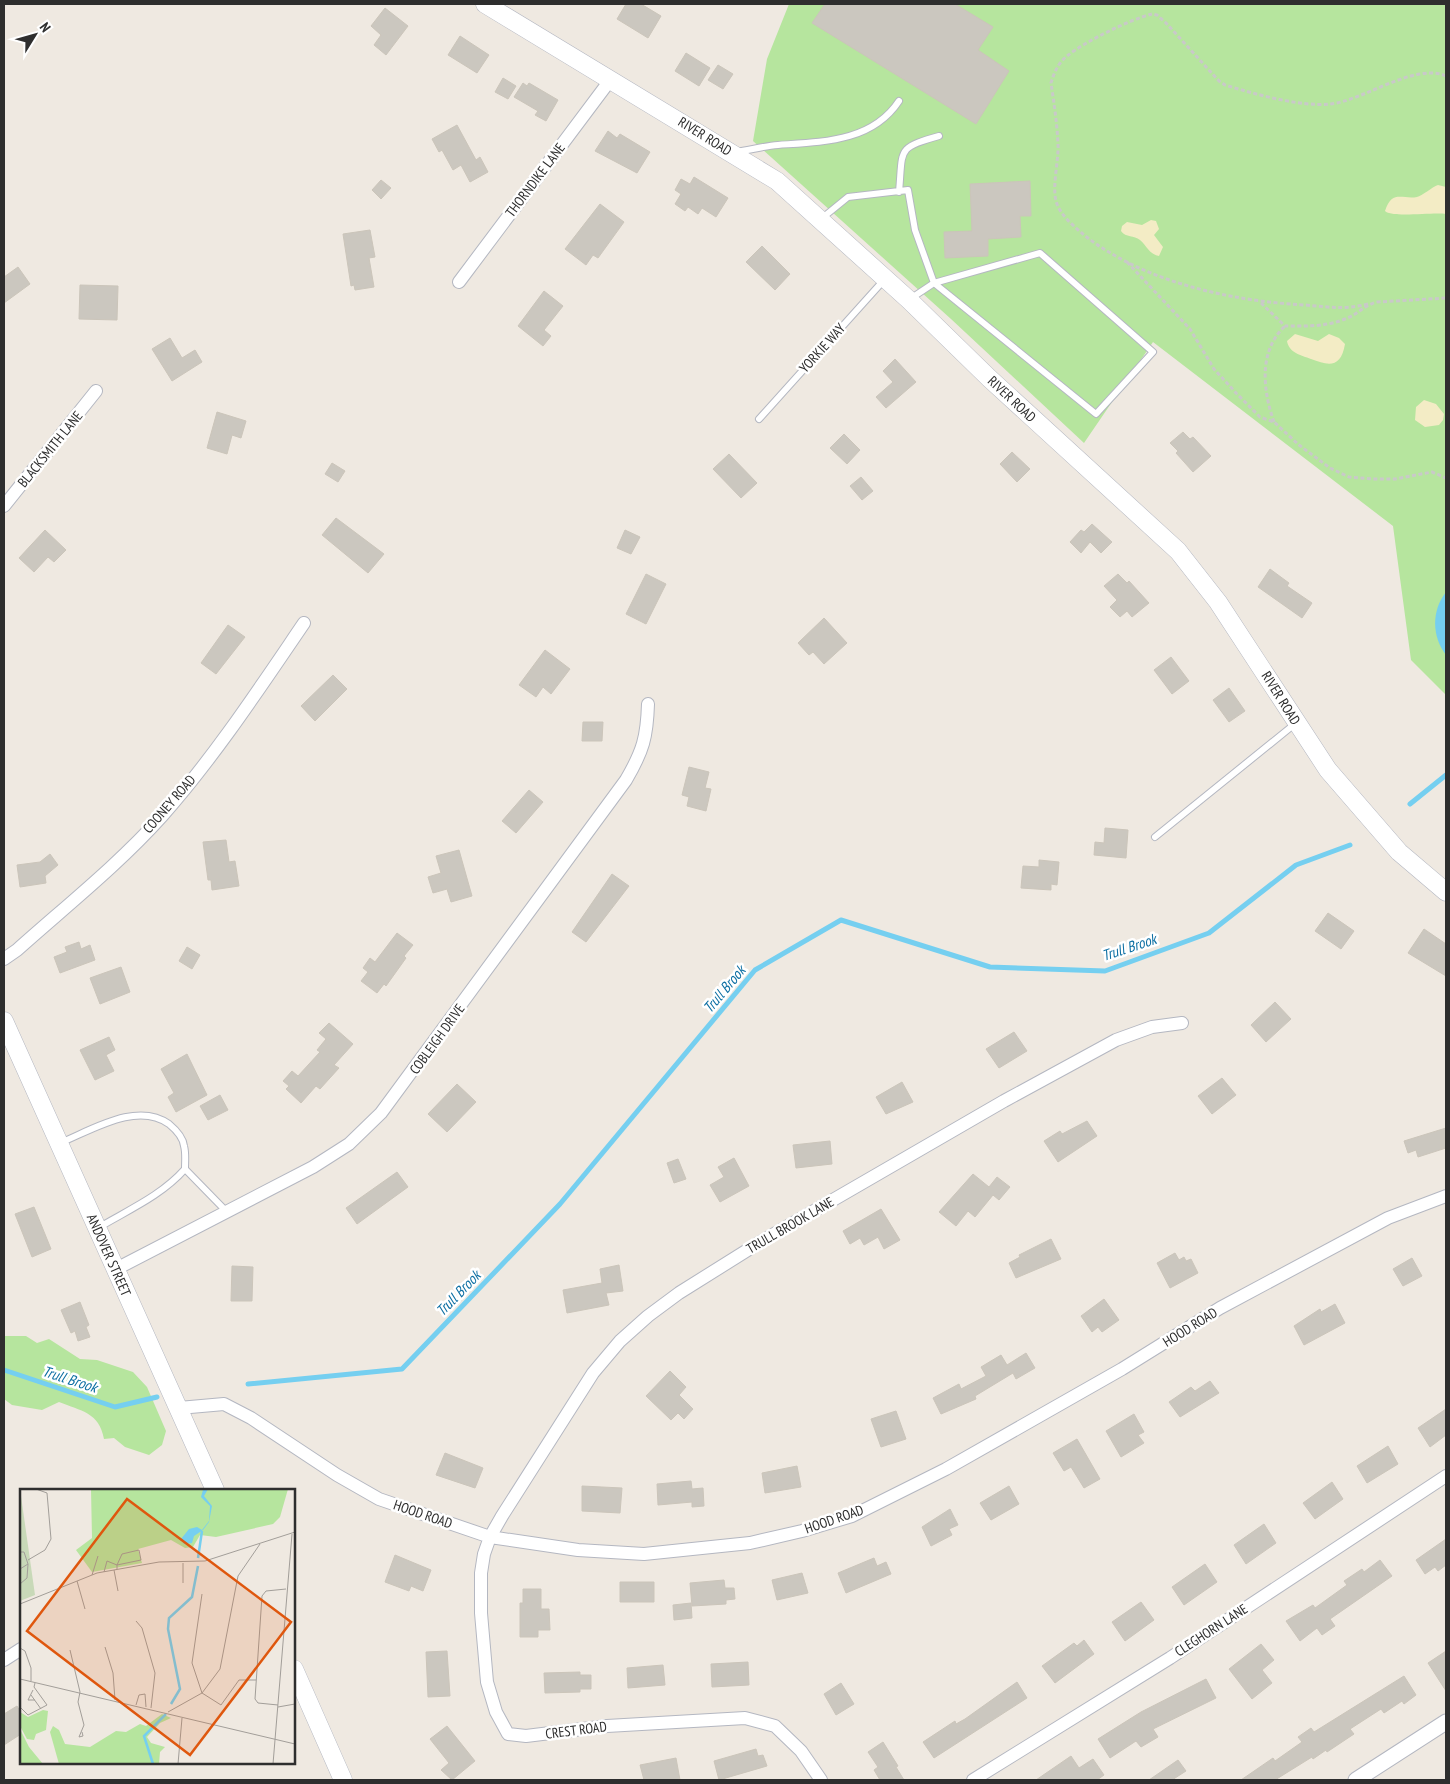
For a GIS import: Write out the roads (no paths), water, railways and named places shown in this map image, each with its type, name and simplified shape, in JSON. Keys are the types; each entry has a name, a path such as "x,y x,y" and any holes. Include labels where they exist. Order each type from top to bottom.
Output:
{"main road":[{"name":"RIVER ROAD","path":"485,4 612,79 777,181 909,300 989,378 1178,551 1218,602 1328,770 1376,828 1423,874 1446,892"},
{"name":"ANDOVER STREET","path":"4,1021 215,1489"},
{"path":"295,1671 343,1780"}],"street":[{"name":"THORNDIKE LANE","path":"459,282 612,79"},
{"name":"BLACKSMITH LANE","path":"4,506 96,391"},
{"name":"COONEY ROAD","path":"4,959 17,950 121,856 162,816 242,713 304,623"},
{"name":"COBLEIGH DRIVE","path":"116,1269 313,1167 349,1144 382,1112 626,780 640,755 647,732 648,704"},
{"name":"TRULL BROOK LANE","path":"490,1537 593,1373 620,1341 648,1316 679,1293 762,1241 1038,1082 1116,1040 1152,1027 1182,1024"},
{"name":"HOOD ROAD","path":"179,1408 224,1404 252,1418 337,1476 379,1499 490,1537 578,1550 644,1554 750,1543 802,1531 852,1516 946,1469 1122,1369 1220,1308 1388,1218 1446,1196"},
{"name":"CLEGHORN LANE","path":"973,1780 1170,1658 1446,1476"},
{"name":"CREST ROAD","path":"490,1537 481,1573 487,1682 496,1712 508,1734 526,1736 608,1726 745,1718 775,1726 801,1750 821,1780"},
{"path":"4,1660 20,1650"},
{"path":"1356,1780 1446,1722"}],"lane":[{"path":"732,153 776,145 823,143 857,133 875,126 899,101"},
{"path":"899,192 902,154 910,144 939,136"},
{"path":"820,220 848,197 908,190 915,230 934,283 1096,414 1153,352 1040,253 934,283 909,300"},
{"name":"YORKIE WAY","path":"759,419 885,279"},
{"path":"1155,837 1296,723"},
{"path":"59,1143 120,1118 142,1115 161,1119 176,1129 184,1144 185,1169 227,1212"},
{"path":"97,1228 162,1191 185,1169"}],"water":[{"path":"1446,592 1446,655 1438,640 1435,624 1438,607"}],"waterway":[{"name":"Trull Brook","path":"1410,804 1446,775"},
{"name":"Trull Brook","path":"248,1384 402,1369 560,1204 755,970 841,920 990,967 1105,971 1209,933 1296,865 1350,845"},
{"name":"Trull Brook","path":"4,1370 115,1407 157,1397"}]}
